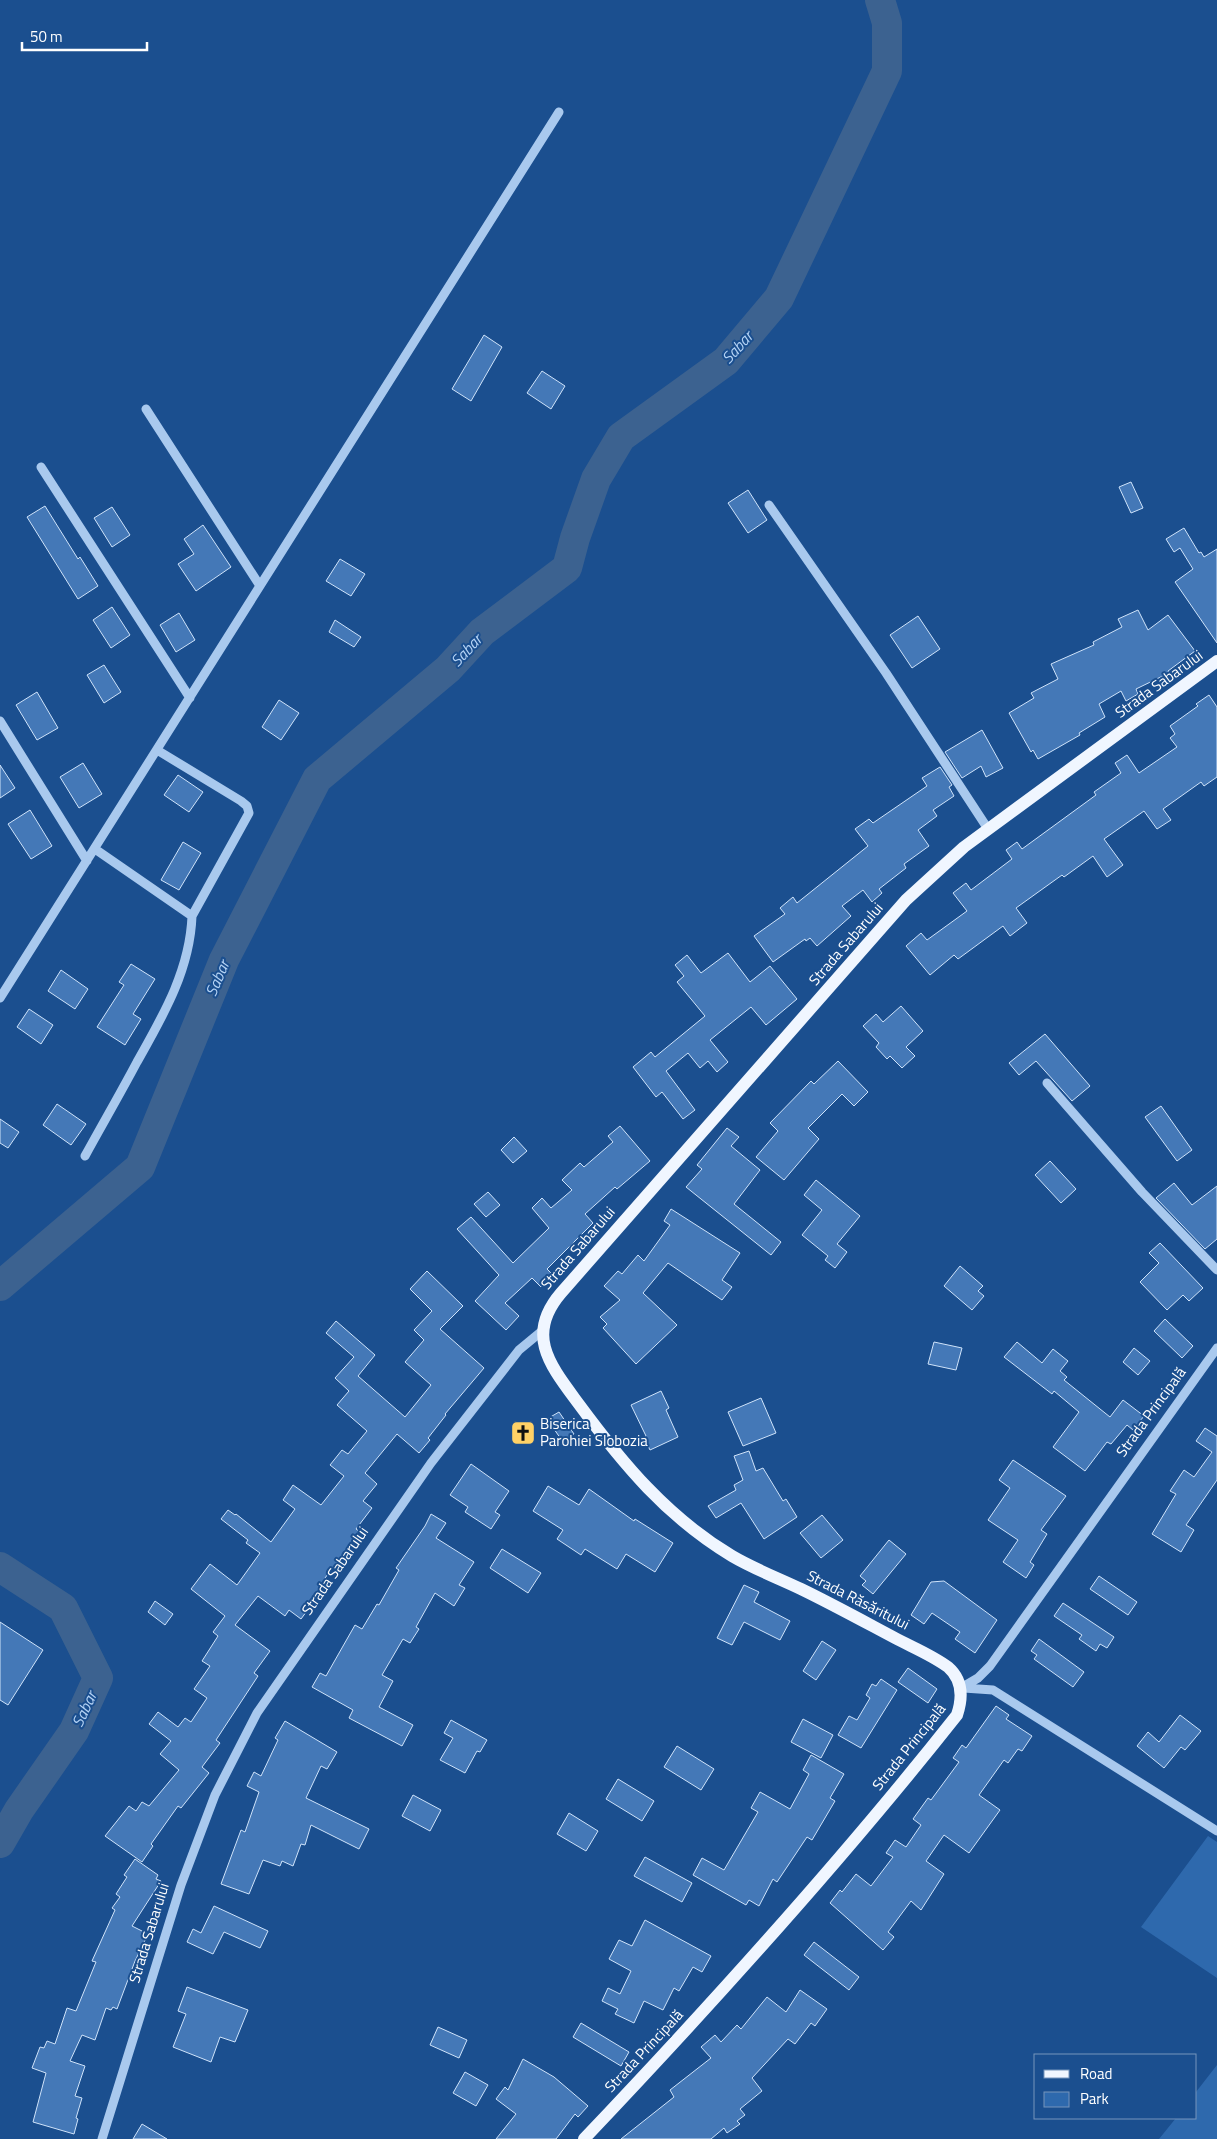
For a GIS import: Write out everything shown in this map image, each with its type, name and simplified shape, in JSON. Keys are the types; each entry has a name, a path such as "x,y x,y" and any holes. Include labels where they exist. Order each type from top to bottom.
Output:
{"main road":[{"name":"Strada Sabarului","path":"542,1331 546,1313 561,1293 906,900 988,829 1217,661"},
{"name":"Strada Răsăritului","path":"542,1331 548,1356 568,1389 632,1474 676,1516 734,1557 827,1602 939,1661 956,1675 961,1688"},
{"name":"Strada Principală","path":"584,2139 767,1941 839,1858 957,1715 961,1702 961,1688"}],"street":[{"path":"0,998 559,112"},
{"path":"146,409 260,586"},
{"path":"41,468 190,698"},
{"path":"769,505 886,673 988,829"},
{"path":"0,721 87,861"},
{"path":"85,1156 167,1008 182,974 191,931 192,916 250,813 248,806 157,750"},
{"path":"95,849 192,916"},
{"path":"1047,1083 1142,1192 1217,1270"},
{"name":"Strada Sabarului","path":"102,2139 181,1885 216,1795 256,1713 431,1464 519,1350 542,1331"},
{"name":"Strada Principală","path":"961,1688 978,1678 990,1666 1217,1348"},
{"path":"961,1688 993,1690 1217,1831"}],"green space":[{"path":"1208,1836 1217,1842 1217,1978 1141,1927"},
{"path":"1217,2065 1217,2139 1159,2139 1175,2119 1197,2119 1197,2091"}],"building":[{"path":"484,335 502,347 471,401 452,389"},
{"path":"542,371 565,386 551,409 527,393"},
{"path":"1131,482 1143,508 1131,513 1119,487"},
{"path":"748,490 767,520 748,533 728,503"},
{"path":"45,506 78,559 80,557 98,586 78,599 27,517"},
{"path":"112,507 130,535 112,547 94,518"},
{"path":"203,525 231,567 196,591 178,564 194,554 184,539"},
{"path":"1184,528 1199,553 1201,552 1204,557 1217,549 1217,643 1175,582 1193,569 1180,548 1174,552 1166,539"},
{"path":"340,559 365,574 351,596 326,581"},
{"path":"112,607 130,635 111,648 93,620"},
{"path":"1138,610 1148,630 1168,615 1195,651 1168,671 1169,673 1136,689 1138,694 1126,701 1121,691 1099,704 1105,717 1079,733 1080,735 1038,759 1033,750 1031,752 1009,713 1034,698 1031,693 1058,679 1051,664 1094,645 1093,642 1122,627 1118,619"},
{"path":"179,613 195,640 176,652 160,625"},
{"path":"918,616 940,649 912,668 890,635"},
{"path":"335,620 361,637 354,647 329,632"},
{"path":"104,665 121,692 104,703 87,675"},
{"path":"37,692 58,728 37,740 16,705"},
{"path":"1209,695 1217,707 1217,777 1204,786 1201,782 1163,809 1171,820 1157,829 1144,811 1104,839 1123,865 1107,877 1093,856 1064,877 1062,875 1016,908 1027,923 1010,936 1003,926 958,959 954,955 930,975 906,946 921,933 927,940 967,911 953,893 966,883 971,890 1012,859 1006,850 1017,842 1022,849 1096,795 1094,792 1121,773 1115,763 1127,755 1139,773 1177,747 1170,738 1175,734 1170,726 1198,706 1196,704"},
{"path":"279,700 299,713 281,740 262,727"},
{"path":"982,730 1003,768 986,777 981,766 962,778 945,752"},
{"path":"83,763 102,794 79,808 60,777"},
{"path":"0,765 15,788 0,798"},
{"path":"940,767 952,785 949,787 954,796 933,810 937,816 918,830 929,846 904,864 906,868 879,889 882,893 872,902 863,890 842,906 851,916 817,946 810,938 806,941 805,939 773,962 754,936 785,914 780,908 793,897 797,903 868,846 855,829 869,819 873,823 927,786 922,778"},
{"path":"178,775 203,792 189,812 164,795"},
{"path":"30,810 52,846 31,859 8,824"},
{"path":"183,842 201,853 179,890 161,880"},
{"path":"728,953 750,982 770,966 797,999 766,1025 751,1007 710,1040 728,1062 717,1072 708,1061 700,1068 688,1053 666,1071 695,1110 683,1119 662,1092 656,1097 633,1067 651,1052 655,1057 705,1016 677,982 684,976 675,965 687,955 701,973"},
{"path":"131,964 155,979 133,1014 141,1019 125,1045 97,1027 124,985 119,982"},
{"path":"61,970 88,989 75,1009 48,991"},
{"path":"901,1006 923,1031 906,1047 915,1056 902,1068 890,1056 887,1059 876,1047 879,1043 863,1026 876,1014 883,1022"},
{"path":"29,1009 53,1025 41,1044 17,1027"},
{"path":"1045,1034 1090,1086 1072,1101 1036,1061 1019,1075 1009,1063"},
{"path":"838,1061 868,1092 854,1106 842,1094 808,1128 819,1139 784,1180 756,1157 778,1131 770,1123 811,1081 814,1084"},
{"path":"57,1104 86,1124 71,1145 43,1125"},
{"path":"1161,1106 1192,1150 1177,1161 1145,1117"},
{"path":"0,1119 19,1132 8,1148 0,1143"},
{"path":"620,1126 650,1161 617,1189 615,1187 585,1214 593,1223 547,1269 553,1275 541,1287 532,1278 505,1303 519,1316 506,1330 475,1301 499,1275 457,1229 471,1217 513,1263 549,1228 532,1208 542,1198 551,1208 572,1190 562,1180 580,1163 584,1167 613,1142 608,1136"},
{"path":"727,1128 739,1137 731,1146 760,1170 734,1204 781,1242 771,1255 686,1187 702,1169 697,1165"},
{"path":"514,1137 527,1151 513,1163 501,1150"},
{"path":"1050,1161 1076,1189 1061,1203 1035,1175"},
{"path":"816,1180 860,1216 837,1244 847,1252 835,1268 825,1260 828,1256 802,1235 822,1210 804,1195"},
{"path":"1174,1183 1192,1205 1217,1186 1217,1239 1205,1249 1156,1198"},
{"path":"488,1192 500,1205 486,1217 474,1204"},
{"path":"671,1209 740,1253 722,1280 732,1287 722,1300 668,1263 643,1293 677,1325 636,1364 603,1328 607,1324 600,1317 620,1300 604,1286 618,1271 622,1274 638,1255 644,1261 670,1225 664,1221"},
{"path":"1160,1243 1203,1288 1189,1301 1183,1295 1167,1310 1140,1282 1159,1263 1149,1253"},
{"path":"960,1266 983,1286 978,1291 984,1296 972,1310 944,1286"},
{"path":"427,1271 463,1306 440,1329 484,1368 445,1414 428,1438 430,1440 419,1453 397,1434 365,1473 377,1484 363,1501 372,1508 356,1529 360,1532 325,1578 329,1581 301,1619 289,1610 285,1616 258,1596 235,1625 270,1651 254,1673 258,1676 216,1740 220,1743 202,1767 209,1773 181,1808 178,1806 151,1844 153,1846 142,1862 105,1836 129,1806 136,1811 142,1802 149,1806 179,1770 160,1754 171,1741 149,1724 158,1712 178,1727 185,1718 191,1722 207,1698 194,1689 210,1666 202,1661 218,1636 213,1632 225,1616 191,1589 210,1564 237,1585 260,1553 246,1543 248,1540 221,1519 228,1510 236,1514 271,1542 295,1509 283,1500 293,1485 321,1505 344,1476 330,1465 342,1450 348,1454 367,1431 337,1405 349,1391 335,1378 354,1357 326,1333 336,1321 375,1355 358,1376 405,1417 431,1385 405,1362 424,1340 414,1330 432,1311 410,1289"},
{"path":"1165,1319 1193,1346 1182,1358 1154,1331"},
{"path":"934,1342 962,1348 956,1370 928,1364"},
{"path":"1017,1342 1042,1363 1053,1349 1068,1361 1060,1371 1067,1377 1064,1380 1110,1417 1123,1400 1144,1416 1133,1430 1127,1425 1111,1444 1107,1442 1085,1471 1053,1447 1079,1412 1054,1391 1052,1394 1004,1357"},
{"path":"1134,1348 1150,1361 1138,1375 1123,1362"},
{"path":"661,1391 669,1408 666,1410 678,1437 650,1450 644,1438 646,1436 631,1405"},
{"path":"761,1398 776,1433 743,1446 728,1412"},
{"path":"559,1412 574,1434 563,1442 547,1419"},
{"path":"1205,1428 1217,1436 1217,1480 1186,1525 1194,1530 1181,1552 1152,1534 1176,1494 1170,1491 1184,1470 1194,1477 1212,1452 1196,1441"},
{"path":"749,1451 756,1471 763,1468 783,1501 786,1499 797,1517 764,1539 741,1503 716,1518 708,1506 736,1490 734,1485 743,1480 734,1456"},
{"path":"1013,1460 1066,1496 1041,1530 1047,1534 1030,1562 1034,1565 1026,1578 1003,1562 1018,1540 988,1520 1010,1488 999,1480"},
{"path":"471,1464 509,1491 495,1512 500,1515 491,1529 465,1512 468,1507 450,1495"},
{"path":"548,1486 579,1505 589,1489 634,1521 635,1519 673,1543 655,1572 626,1554 617,1569 585,1549 581,1555 557,1539 563,1530 533,1511"},
{"path":"431,1514 446,1523 436,1538 474,1562 459,1585 465,1588 454,1606 435,1593 416,1627 419,1629 410,1643 403,1639 382,1675 393,1681 379,1707 413,1725 402,1746 349,1718 353,1710 312,1687 320,1673 326,1676 355,1625 362,1629 377,1604 379,1605 399,1570 396,1568"},
{"path":"822,1515 843,1540 821,1558 800,1533"},
{"path":"889,1540 906,1554 873,1594 862,1585 866,1581 860,1576"},
{"path":"502,1549 541,1573 528,1593 490,1568"},
{"path":"1099,1576 1137,1602 1128,1615 1090,1589"},
{"path":"944,1581 997,1620 975,1653 955,1639 960,1632 932,1613 924,1624 911,1615 931,1582"},
{"path":"744,1585 759,1592 754,1602 790,1621 780,1640 744,1622 732,1645 717,1638"},
{"path":"155,1601 173,1614 165,1625 148,1612"},
{"path":"1063,1603 1114,1637 1107,1648 1100,1644 1096,1651 1079,1639 1082,1635 1054,1616"},
{"path":"0,1622 43,1650 8,1705 0,1700"},
{"path":"1039,1639 1084,1672 1073,1687 1034,1659 1037,1655 1031,1651"},
{"path":"822,1641 836,1650 816,1680 803,1671"},
{"path":"908,1668 937,1689 928,1703 898,1682"},
{"path":"881,1679 897,1690 861,1748 838,1735 849,1716 857,1720 870,1698 866,1695 872,1684 876,1686"},
{"path":"996,1706 1009,1715 1006,1719 1032,1736 1022,1751 1018,1749 1008,1763 1004,1760 979,1795 1000,1810 969,1853 944,1835 926,1861 944,1874 921,1910 911,1901 888,1932 894,1937 883,1950 830,1903 840,1890 842,1892 856,1874 871,1886 893,1857 886,1853 895,1840 906,1847 921,1825 913,1819 928,1798 931,1800 959,1762 953,1758 962,1745 966,1748"},
{"path":"1180,1715 1201,1731 1185,1750 1181,1747 1164,1768 1137,1746 1148,1732 1159,1742"},
{"path":"803,1719 833,1735 821,1758 791,1742"},
{"path":"451,1720 487,1740 480,1752 477,1751 465,1773 440,1760 453,1738 444,1733"},
{"path":"285,1721 337,1752 327,1769 321,1766 306,1798 369,1829 359,1849 311,1825 305,1845 301,1844 293,1866 282,1861 280,1866 263,1860 249,1894 221,1884 241,1830 245,1832 259,1792 247,1786 254,1772 261,1776 278,1740 275,1738"},
{"path":"677,1746 714,1769 701,1790 664,1767"},
{"path":"811,1755 844,1774 830,1798 835,1801 812,1840 807,1837 777,1882 773,1879 759,1906 749,1900 746,1905 693,1875 702,1858 724,1870 758,1812 751,1808 760,1792 790,1809 809,1774 803,1770"},
{"path":"618,1779 654,1801 642,1821 606,1799"},
{"path":"413,1795 441,1810 430,1831 402,1816"},
{"path":"569,1813 598,1831 586,1851 557,1834"},
{"path":"645,1857 692,1883 682,1902 634,1876"},
{"path":"135,1859 158,1875 156,1879 161,1881 132,1926 148,1934 135,1961 117,2009 113,2007 111,2010 106,2008 95,2040 82,2035 70,2061 85,2066 75,2096 82,2098 76,2118 78,2119 74,2134 33,2122 46,2073 32,2068 40,2047 44,2048 47,2041 55,2044 67,2008 76,2011 96,1962 92,1961 115,1910 112,1908 120,1897 116,1894 127,1877 124,1875"},
{"path":"214,1906 268,1931 260,1948 224,1932 213,1954 187,1942 193,1929 201,1933"},
{"path":"645,1920 711,1956 702,1972 693,1967 679,1991 674,1988 663,2010 644,2001 634,2023 615,2014 618,2009 602,2001 608,1988 620,1994 631,1971 609,1959 619,1940 632,1946"},
{"path":"814,1942 859,1977 849,1990 804,1955"},
{"path":"187,1987 248,2010 235,2042 220,2037 211,2062 173,2047 186,2014 178,2011"},
{"path":"800,1990 827,2009 815,2026 811,2023 795,2044 788,2039 752,2078 762,2091 740,2109 745,2115 737,2121 740,2124 727,2133 724,2128 711,2139 621,2139 674,2097 670,2090 711,2058 701,2047 715,2035 721,2042 737,2025 741,2029 767,1997 786,2012"},
{"path":"581,2023 629,2052 621,2066 573,2037"},
{"path":"438,2027 467,2040 459,2058 430,2045"},
{"path":"523,2059 554,2077 588,2106 578,2117 575,2114 556,2139 496,2139 516,2114 496,2099 505,2087 508,2090"},
{"path":"465,2072 488,2085 476,2106 453,2093"},
{"path":"142,2124 167,2139 133,2139"}],"waterway":[{"name":"Sabar","path":"0,1286 140,1167 224,960 317,779 448,669 482,632 567,568 575,538 596,479 621,437 726,361 779,298 887,71 887,23 880,0"},
{"name":"Sabar","path":"0,1567 63,1608 98,1678 74,1731 19,1810 0,1843"}],"place":[{"name":"Biserica Parohiei Slobozia","path":"523,1433"}]}
